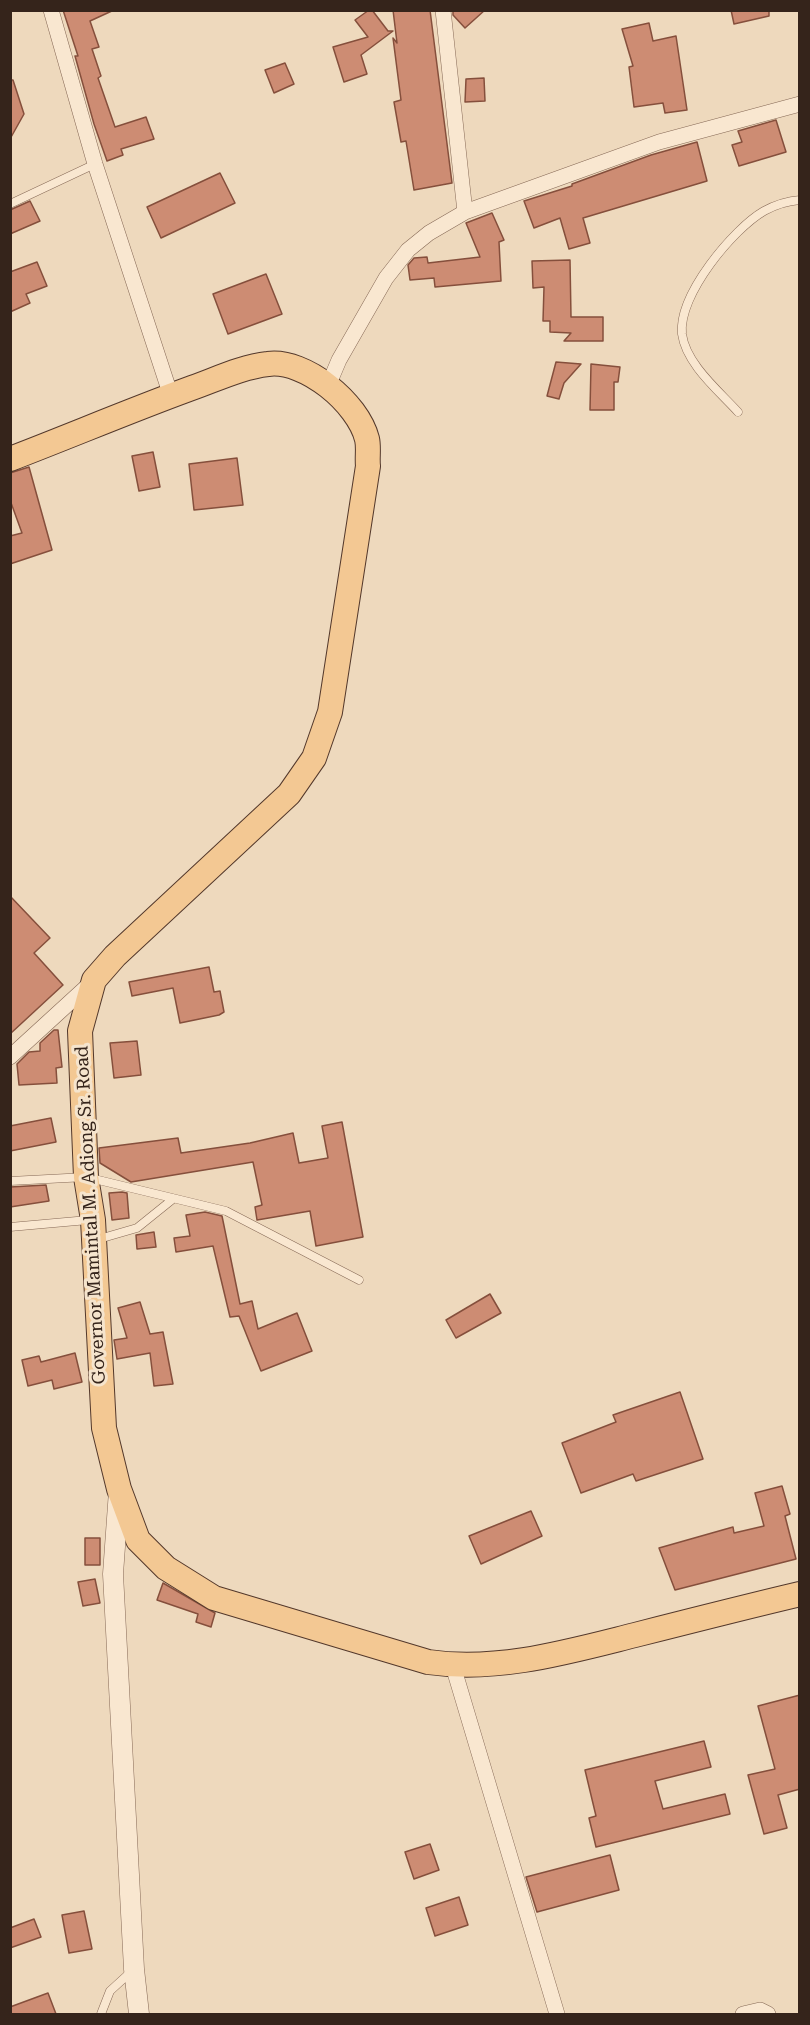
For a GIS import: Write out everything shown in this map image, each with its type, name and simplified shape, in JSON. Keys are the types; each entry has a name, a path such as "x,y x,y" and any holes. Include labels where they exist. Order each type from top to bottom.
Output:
{"main road":[{"name":"Governor Mamintal M. Adiong Sr. Road","path":"10,459 241,370 269,364 290,365 312,375 328,386 355,413 367,438 368,466 330,712 314,758 289,794 114,956 94,980 80,1031 86,1177 94,1230 104,1428 119,1489 138,1540 166,1568 214,1598 428,1662 453,1666 485,1665 554,1655 800,1594"}],"street":[{"path":"51,10 95,164 171,396"},
{"path":"443,10 465,212"},
{"path":"328,386 339,360 367,309 408,250 429,233 465,212 659,142 800,104"},
{"path":"10,1057 94,980"},
{"path":"119,1489 113,1574 134,1969 139,2014"},
{"path":"453,1666 558,2014"},
{"path":"743,2014 760,2010 768,2014"}],"lane":[{"path":"10,204 95,164"},
{"path":"738,412 689,353 682,333 685,310 695,289 740,229 764,211 787,201 800,200"},
{"path":"10,1181 86,1177 226,1211 359,1280"},
{"path":"10,1227 94,1230 136,1228 173,1199"},
{"path":"101,2014 110,1991 134,1969"}],"building":[{"path":"63,10 114,10 90,21 99,47 92,49 101,76 98,78 115,127 146,117 154,139 121,149 123,155 107,161 94,124 75,56 78,56"},
{"path":"372,10 388,31 393,31 361,55 367,74 344,82 333,47 368,37 355,20"},
{"path":"393,10 430,10 452,183 414,190 406,141 401,142 394,102 401,100 393,38 397,43"},
{"path":"453,10 485,10 465,28 453,15"},
{"path":"731,10 769,10 769,16 734,24"},
{"path":"649,23 653,41 676,36 687,110 665,113 663,103 634,107 629,67 633,66 622,29"},
{"path":"285,63 294,84 274,93 265,70"},
{"path":"484,78 485,101 465,102 466,79"},
{"path":"10,80 13,80 24,114 10,139"},
{"path":"776,120 786,152 739,166 732,145 742,142 738,131"},
{"path":"697,142 707,181 583,218 590,243 569,249 560,218 534,228 524,201 572,186 572,184 651,155"},
{"path":"220,173 235,203 161,238 147,207"},
{"path":"30,201 40,221 10,234 10,210"},
{"path":"492,213 504,240 499,242 501,281 435,287 434,278 410,280 408,265 414,258 427,257 428,263 480,257 466,223"},
{"path":"570,260 571,317 603,317 603,341 564,341 571,333 550,332 550,321 543,321 544,287 533,288 532,261"},
{"path":"37,262 47,286 26,294 30,303 10,312 10,272"},
{"path":"266,274 282,314 228,334 213,294"},
{"path":"556,362 581,364 564,383 559,399 547,396"},
{"path":"591,364 620,367 618,382 614,382 614,410 590,410"},
{"path":"153,452 160,487 139,491 132,456"},
{"path":"237,458 243,505 194,510 189,464"},
{"path":"29,467 52,550 10,564 10,536 22,533 10,500 10,473"},
{"path":"10,896 50,938 34,953 63,985 10,1034"},
{"path":"209,967 214,992 220,991 224,1012 219,1015 180,1023 173,988 132,996 129,982"},
{"path":"54,1030 58,1030 62,1067 56,1068 57,1083 19,1085 17,1064 29,1052 40,1051 40,1043"},
{"path":"137,1041 141,1075 114,1078 110,1043"},
{"path":"51,1118 56,1142 10,1151 10,1126"},
{"path":"342,1122 363,1237 316,1246 310,1211 257,1220 255,1207 262,1205 253,1162 131,1182 100,1163 99,1148 178,1138 181,1153 250,1143 293,1133 299,1163 328,1158 322,1126"},
{"path":"46,1185 49,1201 10,1207 10,1187"},
{"path":"109,1193 127,1193 129,1218 112,1220"},
{"path":"205,1212 222,1216 240,1304 252,1301 258,1329 297,1313 312,1351 261,1371 239,1316 230,1317 213,1246 176,1252 174,1238 190,1236 186,1215"},
{"path":"154,1232 156,1247 137,1249 136,1235"},
{"path":"490,1294 501,1313 456,1338 446,1320"},
{"path":"140,1302 150,1334 163,1332 173,1384 154,1386 150,1353 117,1359 114,1340 127,1338 118,1308"},
{"path":"75,1353 82,1382 54,1389 52,1380 28,1386 22,1360 39,1356 41,1362"},
{"path":"680,1392 703,1459 636,1481 633,1474 581,1493 562,1443 616,1422 613,1415"},
{"path":"782,1486 790,1514 785,1516 796,1559 675,1590 659,1548 733,1527 734,1533 764,1526 755,1493"},
{"path":"531,1511 542,1536 481,1564 469,1536"},
{"path":"85,1538 100,1538 100,1565 85,1565"},
{"path":"95,1579 100,1603 83,1606 78,1582"},
{"path":"163,1583 215,1613 211,1627 196,1622 198,1614 157,1600"},
{"path":"800,1695 800,1789 778,1795 787,1828 764,1834 748,1775 775,1769 758,1706"},
{"path":"704,1741 711,1767 655,1781 663,1809 725,1794 730,1814 596,1847 589,1818 596,1816 585,1770"},
{"path":"430,1844 439,1870 414,1879 405,1852"},
{"path":"610,1855 619,1890 537,1912 526,1877"},
{"path":"459,1897 468,1925 435,1936 426,1908"},
{"path":"84,1911 92,1949 69,1953 62,1915"},
{"path":"34,1919 41,1937 10,1948 10,1928"},
{"path":"48,1993 56,2014 10,2014 10,2007"}]}
